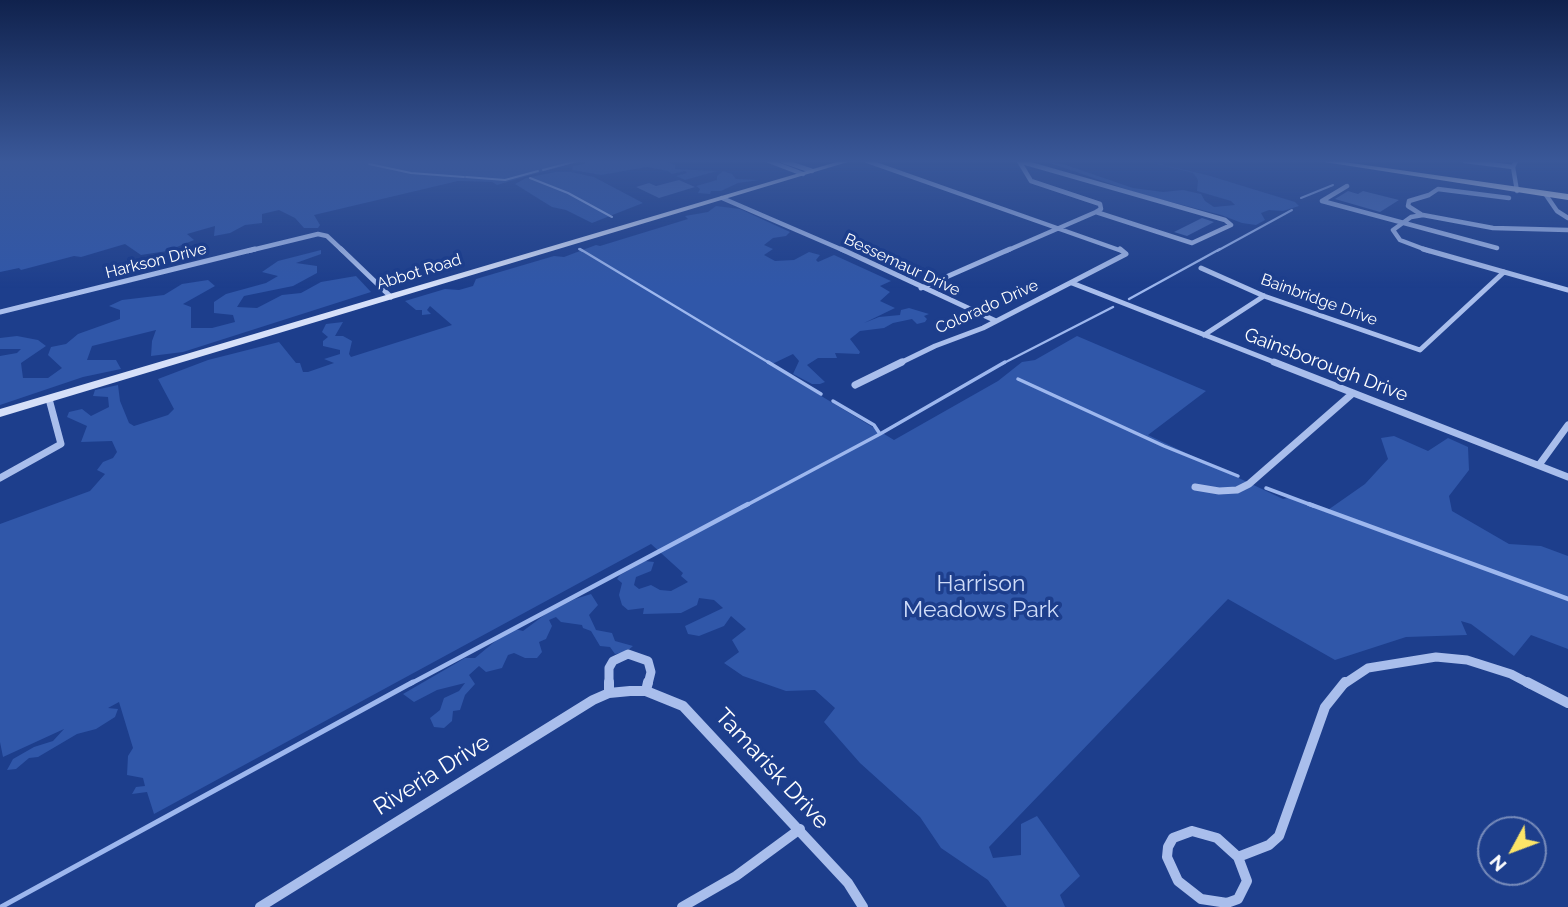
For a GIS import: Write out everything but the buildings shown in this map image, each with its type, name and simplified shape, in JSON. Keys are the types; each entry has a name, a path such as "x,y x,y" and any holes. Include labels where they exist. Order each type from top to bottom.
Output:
{"main road":[{"name":"Abbot Road","path":"0,413 704,203"}],"street":[{"name":"Bessemaur Drive","path":"734,203 886,269 921,288 996,321"},
{"path":"989,203 1059,228"},
{"path":"921,288 1096,212 1101,209 1098,203"},
{"path":"1096,212 1192,243 1231,225 1225,220 1170,203"},
{"path":"1330,203 1497,248"},
{"path":"1409,203 1408,206 1423,215"},
{"path":"1552,203 1557,211 1568,218"},
{"path":"1568,230 1493,228 1423,215 1412,216 1394,228 1395,235 1410,245 1568,290"},
{"name":"Colorado Drive","path":"855,385 996,321 1125,256 1124,251 1059,228"},
{"name":"Harkson Drive","path":"0,312 318,234 327,236 391,297"},
{"name":"Bainbridge Drive","path":"1201,268 1264,296 1420,351 1504,272"},
{"name":"Gainsborough Drive","path":"1072,284 1568,477"},
{"path":"1204,335 1264,296"},
{"path":"1195,487 1219,491 1237,490 1249,484 1353,393"},
{"path":"0,478 51,452 61,444 49,399"},
{"path":"1539,465 1568,425"},
{"path":"609,693 609,668 613,661 628,654 648,661 651,672 646,691"},
{"path":"1238,857 1269,845 1279,836 1325,706 1347,680 1368,668 1436,657 1467,660 1511,674 1568,704"},
{"name":"Tamarisk Drive","path":"630,691 646,691 683,706 800,829 848,883 863,907"},
{"name":"Riveria Drive","path":"260,907 577,709 609,693 630,691"},
{"path":"682,907 736,876 800,829"},
{"path":"1192,831 1217,838 1238,857 1244,869 1244,891 1238,899 1215,903 1189,891 1178,881 1167,857 1173,838 1192,831"}],"green space":[{"path":"0,203 363,203 314,215 320,225 318,228 304,228 295,218 279,210 262,214 262,223 245,225 230,233 214,236 215,226 187,234 194,240 167,251 141,255 125,244 81,257 74,256 21,270 19,268 0,272"},
{"path":"546,203 642,203 592,223 566,210"},
{"path":"1176,203 1208,203 1214,207 1235,205 1233,203 1296,203 1299,206 1261,213 1265,220 1256,225"},
{"name":"Harrison Meadows Park","path":"716,206 740,209 790,232 786,236 773,238 764,245 773,249 764,255 775,261 794,260 809,252 820,255 816,260 818,262 834,255 891,281 880,286 890,292 880,301 895,308 864,323 879,317 900,315 901,310 909,308 929,314 924,316 927,319 925,322 917,324 912,319 884,328 860,331 850,339 859,354 835,353 837,358 818,358 807,365 825,382 820,384 812,384 793,374 799,361 793,354 770,365 894,440 998,381 1022,362 1035,360 1077,336 1206,391 1148,435 1283,499 1292,497 1325,512 1365,484 1388,459 1381,438 1394,436 1428,451 1448,438 1468,447 1469,470 1449,496 1452,511 1509,544 1541,546 1568,556 1568,649 1531,635 1514,656 1471,624 1461,621 1467,635 1406,637 1335,660 1228,599 989,847 993,858 1021,855 1021,824 1037,816 1080,876 1060,895 1065,907 1007,907 988,880 941,848 920,817 860,763 824,722 835,708 815,690 786,691 743,676 724,663 739,652 732,640 746,629 731,616 724,626 699,636 688,634 685,626 723,608 714,600 699,598 697,605 681,613 643,614 644,608 628,610 622,605 619,595 622,583 617,579 645,561 654,562 651,571 636,577 634,585 639,589 651,585 660,590 671,591 688,582 681,576 683,573 651,544 154,814 147,792 132,794 136,787 145,786 143,778 127,775 128,756 133,748 119,702 108,708 118,709 115,717 96,729 77,734 38,757 29,758 16,769 7,770 13,759 34,747 53,741 64,729 3,757 0,742 0,524 90,491 105,474 97,470 117,452 112,441 81,442 87,426 67,417 69,412 82,409 91,416 109,407 108,397 93,396 95,390 118,385 120,401 129,423 134,426 168,415 174,409 158,379 208,360 279,342 296,363 300,363 303,372 308,372 334,363 324,359 340,354 340,350 323,346 323,341 328,337 322,332 326,324 343,322 335,336 343,336 352,341 349,354 351,357 452,325 430,306 427,310 431,314 422,315 422,310 416,310 405,301 445,289 459,290 473,286 476,279 554,256 564,257 688,219 685,216 708,212"},
{"path":"321,250 321,254 296,263 317,266 317,273 293,286 244,296 237,307 257,308 282,295 301,293 321,282 356,276 371,292 183,352 151,356 156,330 92,346 87,360 116,360 121,369 83,377 0,405 0,356 17,353 21,349 0,349 0,338 17,336 38,340 46,346 21,363 23,378 48,378 62,368 48,355 51,347 66,344 78,334 120,319 120,310 109,306 122,300 164,295 182,284 208,280 215,286 183,304 191,307 191,328 212,328 235,322 233,315 214,313 214,302 226,294 266,283 278,276 262,272 278,261"},
{"path":"591,594 598,605 589,615 596,630 612,633 615,641 633,646 626,652 615,654 610,647 600,646 591,631 582,625 561,622 556,617 549,620 552,626 546,639 539,642 542,652 537,658 525,658 514,653 508,655 502,668 486,672 479,666 469,675 475,684 465,695 460,710 453,711 452,721 444,728 434,727 430,718 440,710 444,698 459,691 465,683 437,690 414,702 403,694 465,658 475,658 511,628 523,631 547,613"}],"waterway":[{"path":"587,203 612,217"},
{"path":"1217,251 1292,210"},
{"path":"579,249 583,251"},
{"path":"580,249 771,364"},
{"path":"1129,299 1220,249"},
{"path":"1002,364 1113,307"},
{"path":"768,362 821,394"},
{"path":"880,434 1005,362"},
{"path":"1018,379 1164,446 1238,476"},
{"path":"833,401 874,425 880,434"},
{"path":"745,506 880,434"},
{"path":"1266,488 1314,506"},
{"path":"410,684 748,504"},
{"path":"1309,504 1568,599"},
{"path":"1,907 413,682"}]}
